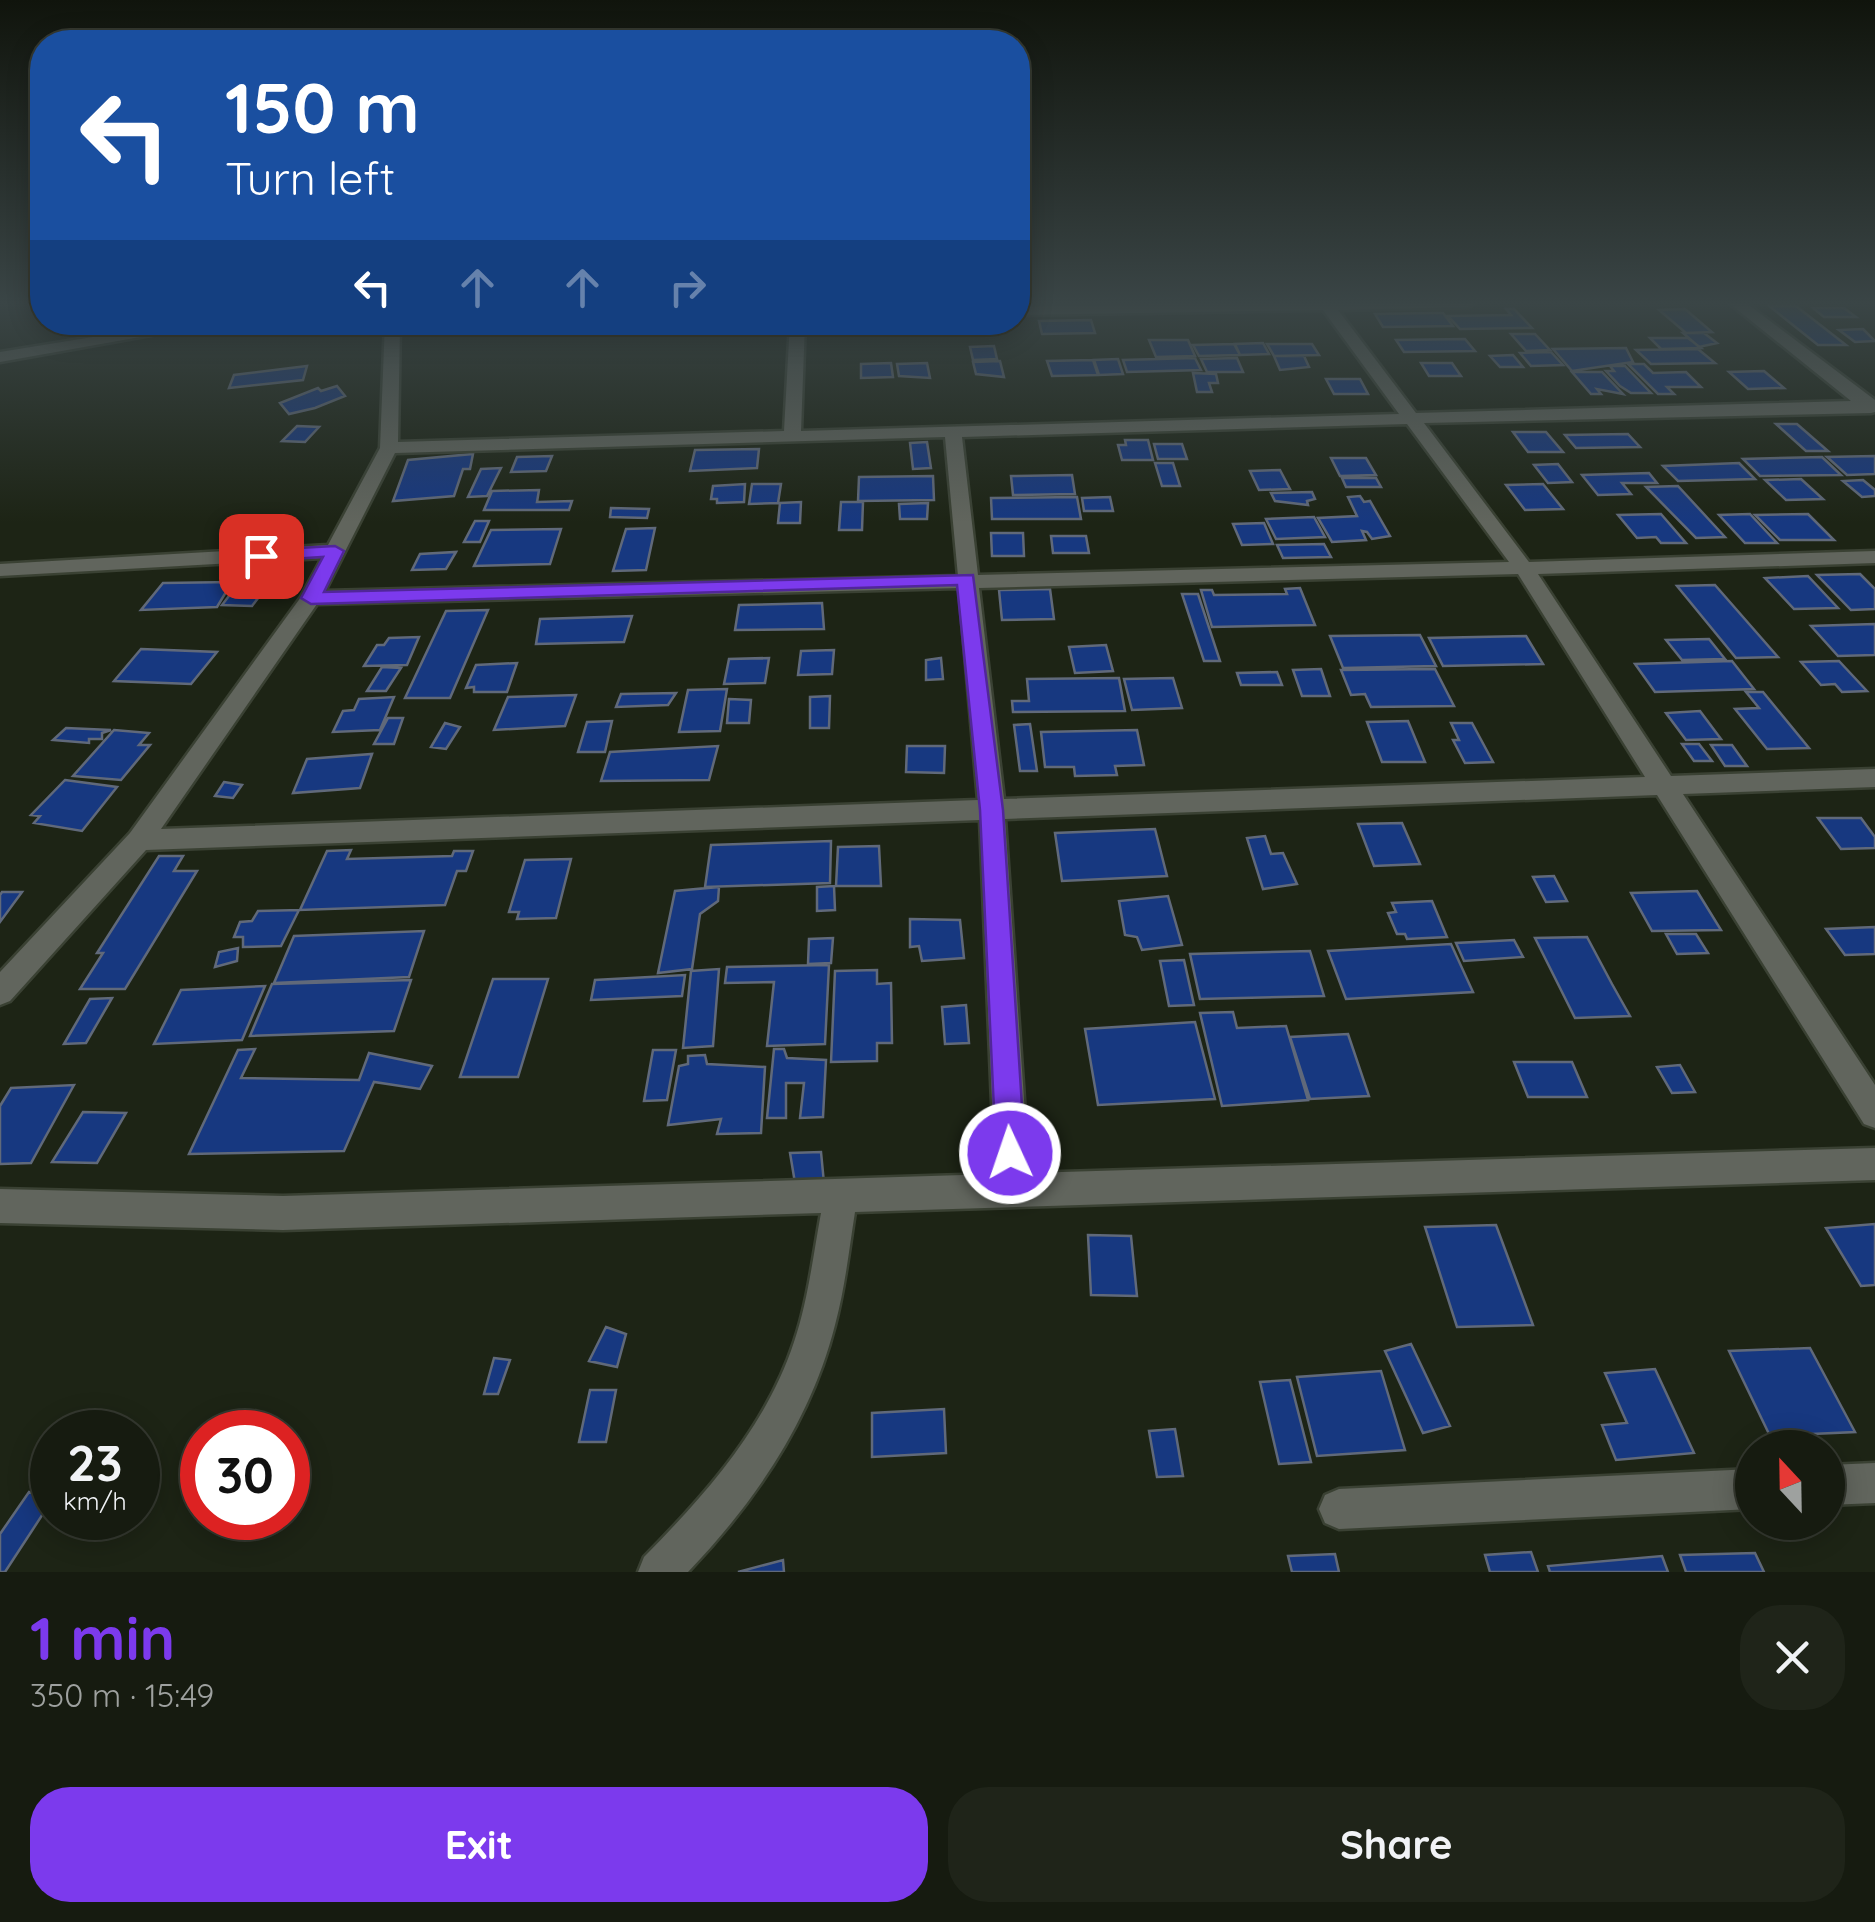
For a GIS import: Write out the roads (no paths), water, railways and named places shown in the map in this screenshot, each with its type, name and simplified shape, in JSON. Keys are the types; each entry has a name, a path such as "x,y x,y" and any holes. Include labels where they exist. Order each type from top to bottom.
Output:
{"street":[{"path":"0,992 140,840 311,598 389,448 391,376"},
{"path":"792,438 795,376"},
{"path":"1378,376 1525,570 1875,1113"},
{"path":"1832,376 1872,407"},
{"path":"389,448 1872,407"},
{"path":"953,433 992,810 1012,1191"},
{"path":"0,570 335,551"},
{"path":"311,598 966,579 1525,570 1875,557"},
{"path":"140,840 1875,778"},
{"path":"0,1206 283,1213 1875,1164"},
{"path":"659,1572 710,1522 768,1443 811,1346 841,1196"},
{"path":"1845,1484 1875,1483"},
{"path":"1338,1508 1735,1490"}]}
